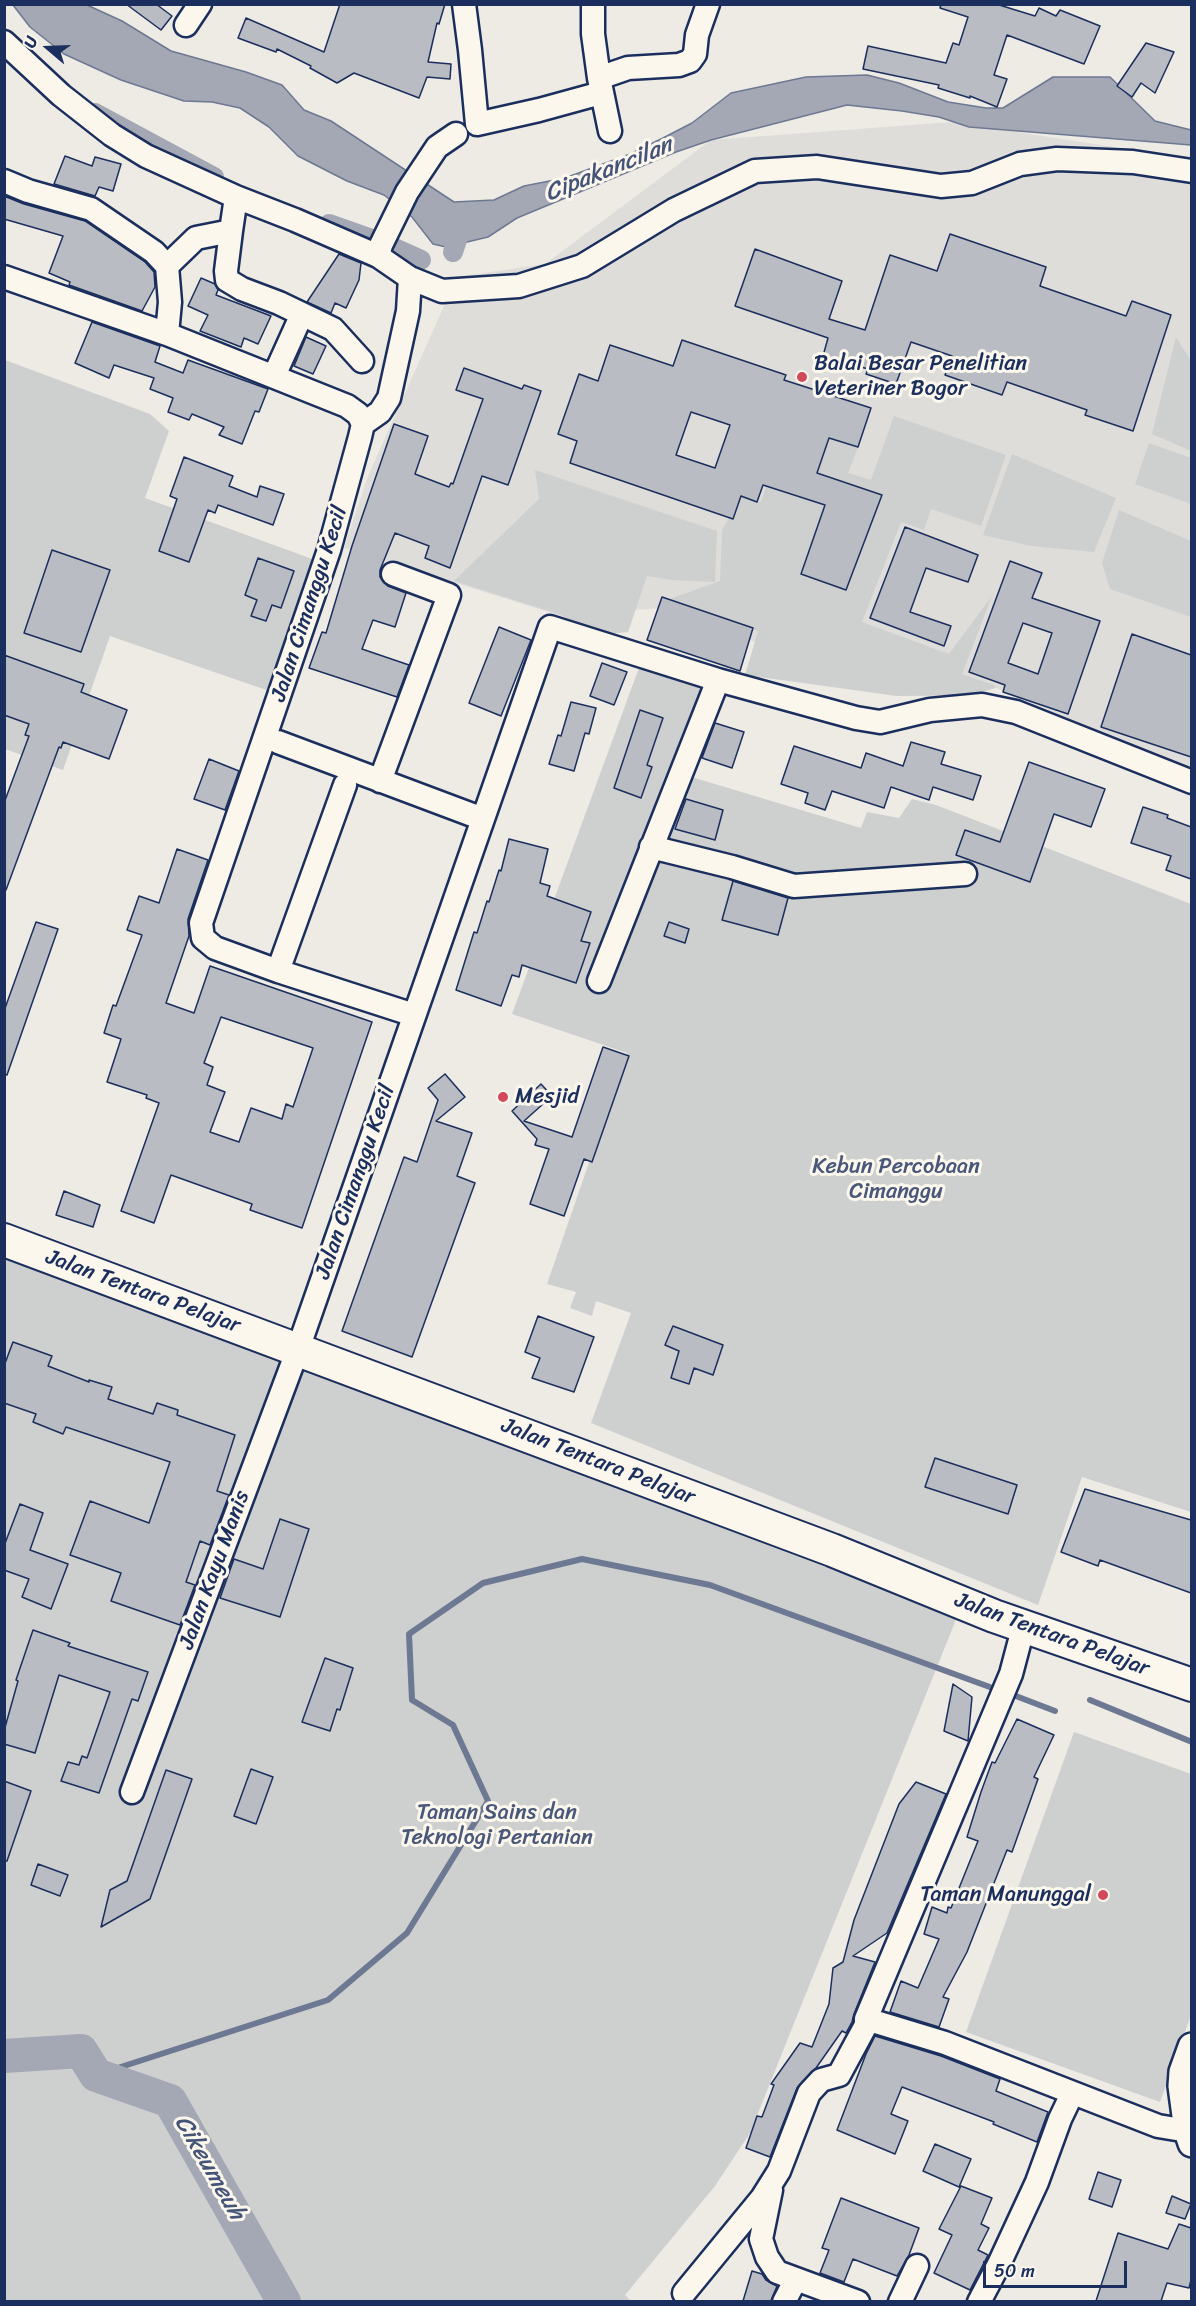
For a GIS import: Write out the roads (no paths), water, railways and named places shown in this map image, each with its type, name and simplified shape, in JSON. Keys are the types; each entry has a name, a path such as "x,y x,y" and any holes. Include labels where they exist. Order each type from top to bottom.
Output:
{"main road":[{"name":"Jalan Tentara Pelajar","path":"4,1240 298,1348 831,1550 994,1616 1191,1685"}],"street":[{"path":"186,25 200,4"},
{"path":"464,4 477,124 539,111 600,86 628,68 679,65 690,61 695,54 700,26 708,4"},
{"path":"593,4 593,34 600,86 610,131"},
{"path":"4,42 61,95 112,135 146,156 236,197 379,250 410,278 442,291 519,286 582,266 674,210 755,171 817,167 941,186 972,183 1020,164 1057,159 1133,162 1191,171"},
{"path":"379,250 418,175 437,147 456,134"},
{"path":"4,180 28,191 91,209 154,252 166,266 170,302 168,334"},
{"path":"236,197 226,271 227,280 242,289 333,329 362,361"},
{"path":"166,266 196,238 231,231"},
{"path":"4,277 168,334 274,376 347,406 358,414 363,424 380,412 389,398 408,311 410,278"},
{"path":"274,376 302,314"},
{"name":"Jalan Cimanggu Kecil","path":"363,424 329,550 201,923 203,938 214,948 414,1016"},
{"path":"380,781 449,595 393,574"},
{"name":"Jalan Cimanggu Kecil","path":"298,1348 550,627 718,680 856,718 880,722 930,710 982,705 1016,712 1191,782"},
{"path":"599,981 718,680"},
{"path":"278,742 483,819"},
{"path":"278,971 345,785"},
{"path":"651,847 732,867 794,886 966,874"},
{"name":"Jalan Kayu Manis","path":"132,1792 298,1348"},
{"path":"684,2293 762,2198 786,2154 809,2093 821,2080 839,2075 866,2025 866,2019 1011,1674 1024,1625"},
{"path":"866,2019 945,2043 1072,2094 1190,2137 1182,2086 1191,2047"},
{"path":"979,2301 1037,2182 1060,2119 1072,2094"},
{"path":"772,2182 761,2239 766,2257 777,2272 858,2301"},
{"path":"900,2301 917,2266"},
{"path":"784,2301 796,2279"}],"water":[{"name":"Cipakancilan","path":"13,5 87,5 122,21 171,51 246,72 282,85 304,110 331,121 454,202 494,200 524,186 565,178 630,154 663,138 692,123 731,93 806,77 867,75 899,83 948,102 986,108 1003,108 1053,77 1110,77 1155,121 1191,130 1191,145 969,127 939,117 847,105 711,140 676,152 517,218 488,237 446,247 433,244 412,217 384,195 347,181 298,156 269,127 240,108 212,102 184,101 121,80 64,54 30,27"}],"waterway":[{"path":"95,113 214,177"},
{"path":"453,252 463,222"},
{"path":"329,224 383,243 421,260"},
{"path":"96,2075 328,2000 407,1933 488,1801 453,1725 412,1700 409,1634 483,1583 582,1559 710,1585 998,1690"},
{"path":"1008,1693 1055,1711"},
{"path":"1090,1700 1192,1742"},
{"name":"Cikeumeuh","path":"4,2056 81,2051 96,2075 170,2101 284,2302"}],"place":[{"name":"Balai Besar Penelitian Veteriner Bogor","path":"802,377"},
{"name":"Mesjid","path":"503,1097"},
{"name":"Taman Manunggal","path":"1103,1895"}],"park label":[{"name":"Kebun Percobaan Cimanggu","path":"896,1180"},
{"name":"Taman Sains dan Teknologi Pertanian","path":"497,1826"}]}
